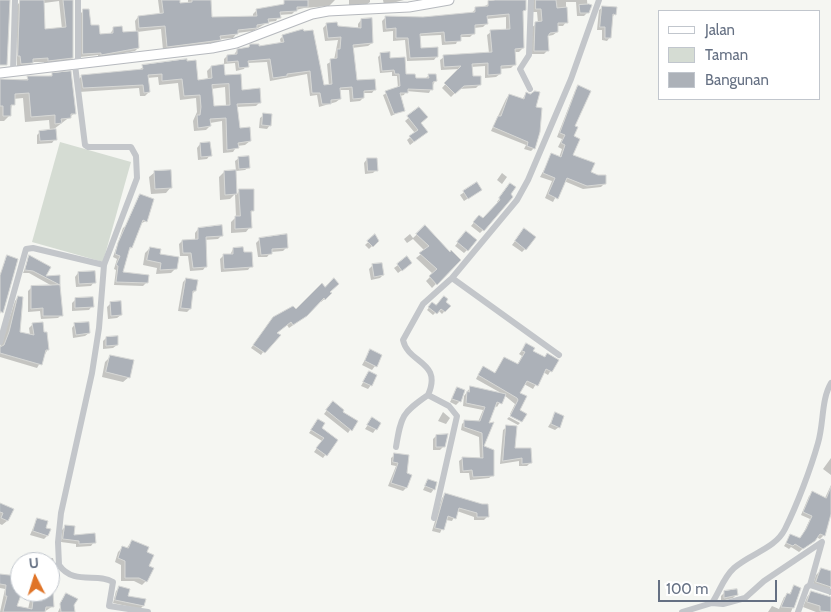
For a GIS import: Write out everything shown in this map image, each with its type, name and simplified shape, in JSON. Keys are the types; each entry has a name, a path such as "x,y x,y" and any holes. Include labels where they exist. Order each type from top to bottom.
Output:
{"main road":[{"path":"0,73 161,56 236,43 312,14 328,11 410,7 449,0"}],"street":[{"path":"13,72 15,0"},
{"path":"78,0 77,65 85,145 88,147 131,147 136,156 138,171 134,188 104,264 99,328 92,373 61,513 58,542 59,565 62,570 84,579 104,578 113,582 108,609 148,612"},
{"path":"530,0 529,55 520,69 530,89"},
{"path":"396,447 401,418 410,408 428,395 432,378 430,370 404,346 403,340 423,304 452,278 517,200 528,180 571,79 599,0"},
{"path":"0,342 26,249 33,248 104,264"},
{"path":"452,278 559,355"},
{"path":"712,603 723,580 732,570 746,558 772,546 785,530 818,442 825,401 831,383"},
{"path":"428,395 449,406 457,416 434,518"},
{"path":"682,612 712,603 723,604 745,598 764,581 822,542 810,585 807,587 798,612"},
{"path":"810,585 831,592"}],"green space":[{"path":"60,142 131,162 103,262 32,242"}],"building":[{"path":"0,0 10,0 7,65 0,65"},
{"path":"20,0 44,0 45,29 66,27 63,0 73,0 73,58 48,61 48,58 33,59 33,63 21,64 20,56 18,56"},
{"path":"162,0 180,0 180,3 192,2 192,0 211,0 212,17 257,16 256,9 284,4 284,0 308,0 308,7 297,7 297,11 280,12 281,18 268,19 269,23 257,25 257,28 238,30 238,34 220,36 221,40 167,47 165,26 139,28 138,16 163,13"},
{"path":"526,0 526,10 523,11 524,48 515,49 516,65 501,66 501,74 488,75 488,63 472,64 473,76 481,76 481,85 464,86 455,94 444,83 461,66 444,67 443,55 492,52 490,30 510,29 509,14 487,16 488,24 475,25 475,34 461,35 461,41 445,42 444,32 420,34 421,48 438,47 438,57 410,58 408,38 396,38 396,28 386,29 385,16 423,17 475,12 475,7 488,6 488,1"},
{"path":"536,0 556,0 557,8 567,7 568,23 558,23 558,32 550,33 548,36 549,51 534,51 535,22 542,21 541,9 536,9"},
{"path":"579,5 592,5 589,13 580,13"},
{"path":"602,6 617,7 616,15 613,14 611,38 605,38 605,27 600,27"},
{"path":"83,9 89,9 91,25 99,25 100,34 113,33 113,27 122,26 123,32 138,31 139,48 101,55 101,53 83,54"},
{"path":"372,18 373,43 353,45 357,80 375,79 376,90 364,91 364,98 353,99 352,87 340,88 341,99 331,100 331,104 322,104 320,93 312,93 310,71 273,78 270,59 248,61 249,67 239,68 238,61 227,62 227,55 237,54 237,49 249,47 250,44 259,44 259,46 284,42 282,35 303,29 304,31 313,30 324,85 332,84 330,59 337,58 337,49 340,49 341,37 328,38 326,23 337,22 338,26 361,28 361,19"},
{"path":"390,52 390,58 405,57 406,74 415,74 416,78 429,78 428,74 436,74 437,81 433,82 433,90 408,89 408,93 400,93 405,111 394,114 385,91 400,86 399,74 395,74 394,70 382,71 380,53"},
{"path":"187,59 187,61 196,60 198,80 212,78 211,66 224,64 225,75 241,74 242,90 260,88 261,103 237,104 240,128 250,127 251,141 238,143 239,148 227,150 226,118 210,119 211,126 198,128 197,115 200,115 200,95 184,96 182,79 162,81 162,74 148,75 150,92 144,93 143,85 83,88 81,75 143,69 142,65","holes":["229,84 230,105 214,106 212,85"]},
{"path":"71,71 76,114 71,114 71,118 61,119 62,123 55,124 55,115 31,117 29,93 15,94 15,105 11,105 11,116 3,116 3,106 0,106 0,79 28,80 27,76 52,76 52,73"},
{"path":"578,85 591,91 575,126 578,127 574,136 580,139 573,155 595,163 591,172 598,175 606,175 606,184 587,186 567,178 558,199 548,194 555,178 543,173 551,153 561,157 565,145 561,143 565,135 560,133"},
{"path":"535,91 540,92 536,107 542,108 540,132 535,149 527,146 528,142 493,127 498,116 501,116 509,94 524,99 526,92 530,94"},
{"path":"419,107 428,117 421,123 428,132 414,142 409,136 418,130 407,116"},
{"path":"263,113 272,114 271,126 262,125"},
{"path":"56,129 57,140 40,141 39,131"},
{"path":"210,142 212,156 201,157 200,143"},
{"path":"249,156 250,168 239,169 238,157"},
{"path":"367,158 377,158 378,171 368,171"},
{"path":"171,170 172,188 155,189 154,171"},
{"path":"236,170 237,194 225,195 224,171"},
{"path":"477,182 482,190 468,199 463,191"},
{"path":"510,183 516,187 511,194 513,197 484,231 473,222 479,215 483,218 500,200 499,198"},
{"path":"239,189 254,189 254,211 251,211 252,228 235,229 235,216 240,216"},
{"path":"140,194 154,199 147,222 143,220 132,248 130,247 123,272 149,275 148,283 116,282 118,266 116,265 120,256 115,254 118,243"},
{"path":"222,225 223,236 206,237 207,267 193,268 191,253 183,253 182,240 198,239 198,228"},
{"path":"425,225 450,252 451,250 461,260 437,285 429,276 437,269 419,253 429,246 416,234"},
{"path":"524,228 536,237 526,250 515,241"},
{"path":"466,231 477,240 468,251 457,242"},
{"path":"287,234 288,248 272,249 272,254 261,255 259,238"},
{"path":"375,234 379,241 373,247 367,241"},
{"path":"150,247 161,249 160,254 179,257 177,269 160,270 161,263 147,260"},
{"path":"243,247 244,252 252,252 253,267 224,269 223,254 233,254 233,248"},
{"path":"7,255 18,259 3,313 0,311 0,276"},
{"path":"29,255 51,267 46,276 60,275 60,285 33,271 25,270"},
{"path":"407,256 412,263 402,271 397,264"},
{"path":"382,263 384,275 374,277 372,264"},
{"path":"95,271 96,283 79,284 78,272"},
{"path":"186,278 198,280 196,291 193,291 191,309 181,308"},
{"path":"334,278 339,284 330,292 332,293 325,300 324,298 307,316 293,325 291,322 277,333 281,335 265,353 253,345 273,317 293,306 296,309 322,283 325,287"},
{"path":"60,285 63,316 43,316 43,308 31,309 31,286"},
{"path":"18,296 23,297 20,332 34,335 32,323 43,322 44,332 47,332 49,350 46,350 42,365 0,353 0,347 4,345 9,332"},
{"path":"444,296 448,299 446,302 451,306 445,312 441,309 437,314 428,307 432,302 436,305"},
{"path":"93,297 94,307 75,308 75,298"},
{"path":"121,301 122,315 111,316 110,302"},
{"path":"89,322 90,333 76,335 74,323"},
{"path":"118,336 118,345 106,346 106,337"},
{"path":"526,343 535,348 533,351 545,357 547,353 559,360 552,372 546,369 538,386 527,381 520,393 527,396 520,410 527,414 522,422 510,416 518,400 517,398 478,375 483,366 495,373 504,357 518,364 525,352 522,351"},
{"path":"370,349 382,355 377,367 365,361"},
{"path":"110,355 134,360 130,378 106,372"},
{"path":"369,371 377,375 372,386 363,382"},
{"path":"470,386 506,394 502,404 497,402 489,423 494,422 484,446 494,450 494,476 473,477 472,470 463,471 462,457 483,458 482,433 464,427 464,420 480,421 485,407 466,403 467,391 469,392"},
{"path":"457,387 465,390 461,402 452,399"},
{"path":"333,401 344,410 343,412 358,421 352,431 326,410"},
{"path":"555,412 564,416 560,428 551,424"},
{"path":"372,417 381,423 377,430 367,425"},
{"path":"318,419 325,423 322,428 338,440 327,456 316,448 324,438 311,430"},
{"path":"506,425 517,426 515,448 531,448 532,463 522,464 522,458 503,461"},
{"path":"448,434 445,447 436,447 436,435"},
{"path":"394,453 409,455 407,473 412,475 407,488 391,483 398,463 393,462"},
{"path":"428,479 437,482 435,490 425,486"},
{"path":"831,487 831,514 825,536 820,534 815,541 803,549 795,544 793,546 786,543 790,534 800,538 806,529 812,516 803,512 812,491 826,498"},
{"path":"445,493 488,504 489,517 477,517 477,513 459,508 456,519 448,516 444,530 435,528"},
{"path":"0,503 14,509 8,521 1,518 3,513 0,512"},
{"path":"37,518 48,521 46,528 51,529 48,536 33,531"},
{"path":"65,525 75,526 74,535 95,533 96,543 79,544 79,541 63,539"},
{"path":"132,540 149,547 147,552 154,555 149,566 154,568 147,582 139,578 125,578 125,561 118,558 122,546 128,548"},
{"path":"821,568 831,571 831,587 816,582"},
{"path":"0,574 10,575 10,602 18,602 17,606 32,609 33,602 54,602 54,607 46,607 45,612 3,612 7,596 5,596 6,585 0,584"},
{"path":"794,585 801,588 794,608 781,607 787,593 790,594"},
{"path":"119,586 130,589 128,596 146,599 144,606 115,600"},
{"path":"737,589 738,595 724,598 724,591"},
{"path":"811,591 831,597 831,612 820,611 820,606 807,602"},
{"path":"66,593 78,599 74,605 75,612 61,612 60,604"}]}
